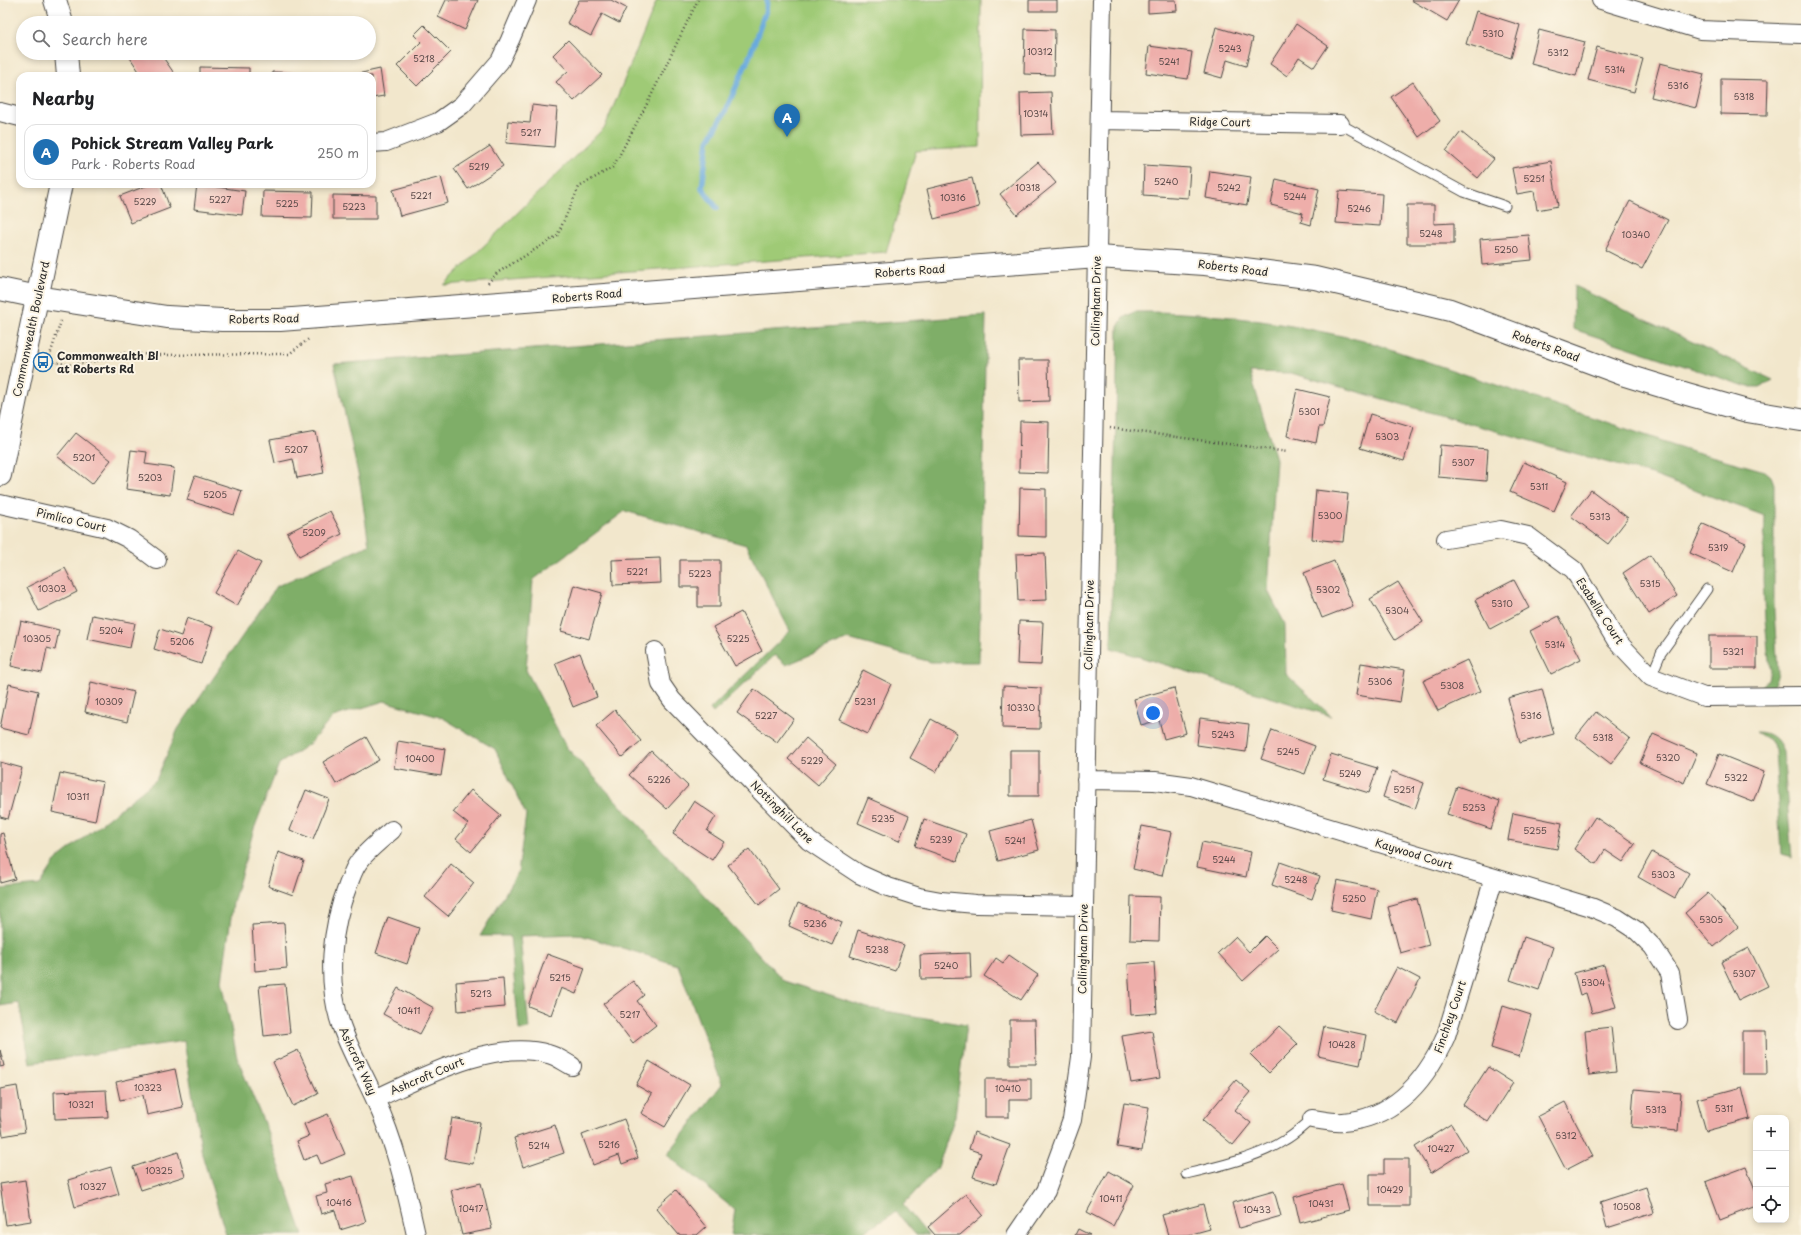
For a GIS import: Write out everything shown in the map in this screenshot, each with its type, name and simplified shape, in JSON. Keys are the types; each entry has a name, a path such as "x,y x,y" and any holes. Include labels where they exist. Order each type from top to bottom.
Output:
{"main road":[{"path":"56,0 60,16"},
{"path":"67,60 68,72"},
{"name":"Commonwealth Boulevard","path":"0,475 60,188"},
{"name":"Roberts Road","path":"0,289 38,297 167,317 222,320 280,320 1097,257 1205,264 1315,278 1450,310 1625,375 1747,411 1801,420"}],"street":[{"path":"376,143 386,142 438,122 462,105 500,61 527,0"},
{"name":"Collingham Drive","path":"1016,1235 1046,1191 1072,1120 1081,1056 1102,0"},
{"path":"1601,0 1700,30 1801,34"},
{"path":"0,112 16,116"},
{"name":"Ridge Court","path":"1100,120 1340,124"},
{"name":"Pimlico Court","path":"0,504 107,528 129,539 157,560"},
{"name":"Esabella Court","path":"1446,539 1501,530 1528,536 1574,570 1616,640 1651,677 1704,697 1801,696"},
{"name":"Nottinghill Lane","path":"654,651 661,684 672,700 809,841 858,874 888,887 919,897 941,901 976,904 1084,906"},
{"name":"Kaywood Court","path":"1086,780 1155,781 1191,786 1591,907 1616,918 1637,931 1653,947 1670,973 1678,1020"},
{"name":"Ashcroft Way","path":"392,830 358,862 339,909 335,928 333,951 334,986 341,1024 350,1048 375,1099 404,1182 416,1235"},
{"name":"Finchley Court","path":"1312,1119 1342,1122 1365,1118 1387,1109 1407,1096 1424,1077 1436,1059 1446,1036 1494,878"},
{"name":"Ashcroft Court","path":"375,1099 456,1062 494,1054 521,1050 546,1053 553,1055 572,1066"}],"lane":[{"path":"1340,124 1464,192 1505,206"},
{"path":"1651,677 1661,653 1707,589"},
{"path":"1186,1174 1253,1155 1285,1140 1312,1119"}],"path":[{"path":"481,304 485,290 491,278 558,236 579,187 613,167 648,102 698,0"},
{"path":"61,320 48,361 72,364 102,360 123,353 156,355 288,354 313,337"},
{"path":"1093,426 1288,452"}],"green space":[{"path":"657,0 981,0 980,147 916,151 886,252 444,285 605,127"},
{"path":"1574,286 1773,380 1760,387 1748,387 1573,329"},
{"path":"1134,312 1164,312 1224,316 1313,330 1372,343 1689,450 1765,471 1771,476 1774,484 1774,611 1778,673 1775,683 1769,690 1760,689 1768,679 1770,670 1763,579 1765,516 1655,476 1291,373 1250,372 1276,459 1268,591 1285,624 1286,674 1331,716 1111,648 1118,327 1123,318"},
{"path":"986,315 979,662 931,662 848,639 786,665 775,655 713,713 710,709 790,631 746,545 625,511 533,580 526,670 567,748 784,981 868,1008 966,1025 955,1116 938,1167 903,1205 928,1235 916,1235 896,1212 859,1235 731,1235 735,1210 667,1155 722,1084 678,965 577,934 520,936 529,1029 519,1030 510,936 480,936 518,872 526,815 495,749 443,718 384,701 333,717 309,744 279,764 254,829 233,903 222,981 237,1058 266,1128 303,1235 226,1235 202,1154 184,1041 30,1063 19,1003 0,1006 0,889 40,885 57,859 156,780 178,729 277,586 369,545 360,483 334,364"},
{"path":"1756,732 1765,733 1773,737 1779,743 1783,752 1792,858 1781,855 1775,749 1769,740"}],"building":[{"path":"446,0 478,0 465,30 438,17"},
{"path":"579,0 611,0 626,8 619,23 602,14 591,36 567,23"},
{"path":"1029,0 1057,0 1057,11 1029,11"},
{"path":"1148,0 1176,0 1177,11 1148,13"},
{"path":"1411,0 1459,0 1447,21"},
{"path":"1476,11 1520,25 1511,58 1466,44"},
{"path":"1296,24 1328,46 1314,67 1299,57 1287,76 1270,64"},
{"path":"424,25 451,52 417,86 397,66 421,42 414,35"},
{"path":"1216,27 1253,38 1246,66 1227,60 1222,78 1204,73"},
{"path":"1025,29 1055,30 1054,75 1024,74"},
{"path":"1539,30 1585,42 1576,76 1531,64"},
{"path":"568,40 602,75 574,101 556,82 568,71 553,55"},
{"path":"1149,46 1192,52 1188,79 1146,73"},
{"path":"1597,47 1643,59 1634,92 1588,80"},
{"path":"132,60 165,60 173,72 139,72"},
{"path":"1660,63 1704,74 1696,108 1651,97"},
{"path":"200,67 249,68 249,72 200,72"},
{"path":"380,69 384,96 376,97 376,72 366,72"},
{"path":"1721,79 1768,80 1767,115 1721,114"},
{"path":"1413,82 1440,121 1419,137 1391,97"},
{"path":"1051,92 1053,134 1021,135 1020,93"},
{"path":"532,105 557,108 554,147 506,143 508,121 530,123"},
{"path":"1461,132 1494,159 1478,178 1446,151"},
{"path":"490,146 503,166 468,189 454,169"},
{"path":"1551,161 1558,206 1537,210 1534,191 1517,194 1512,168"},
{"path":"1038,162 1056,183 1017,215 1000,194"},
{"path":"1144,165 1190,168 1188,198 1143,195"},
{"path":"1210,171 1251,177 1247,205 1206,198"},
{"path":"441,177 448,203 400,216 393,190"},
{"path":"972,178 979,207 934,219 927,189"},
{"path":"1276,179 1319,189 1311,225 1301,222 1303,213 1271,205"},
{"path":"141,188 162,188 170,208 131,223 120,196"},
{"path":"197,188 224,188 245,191 242,215 194,209"},
{"path":"263,191 313,192 312,218 262,217"},
{"path":"1339,191 1382,194 1380,226 1336,223"},
{"path":"333,195 376,196 376,219 333,219"},
{"path":"1630,201 1668,220 1642,269 1605,250"},
{"path":"1407,205 1434,205 1434,224 1454,223 1454,244 1407,244"},
{"path":"1529,235 1532,260 1482,265 1480,239"},
{"path":"1018,360 1048,360 1049,401 1019,402"},
{"path":"1297,389 1330,397 1323,427 1319,427 1316,443 1287,436"},
{"path":"1370,414 1414,427 1404,461 1360,448"},
{"path":"1020,421 1049,422 1048,473 1019,472"},
{"path":"316,432 324,473 297,478 293,459 275,463 270,440"},
{"path":"76,433 111,460 92,484 57,456"},
{"path":"1440,445 1488,449 1486,481 1438,477"},
{"path":"131,450 147,452 145,464 174,468 170,495 126,489"},
{"path":"1524,462 1567,482 1554,511 1510,492"},
{"path":"195,476 242,491 234,515 187,500"},
{"path":"1020,488 1046,489 1046,537 1019,536"},
{"path":"1316,490 1348,494 1343,542 1312,539"},
{"path":"1591,490 1628,518 1608,544 1571,516"},
{"path":"330,511 342,534 299,556 287,533"},
{"path":"1703,524 1746,543 1733,572 1690,553"},
{"path":"238,551 261,563 237,606 214,593"},
{"path":"1045,553 1047,600 1018,601 1016,554"},
{"path":"1650,555 1677,596 1649,614 1623,573"},
{"path":"660,558 661,583 613,585 612,560"},
{"path":"680,560 720,560 720,607 698,607 698,587 680,587"},
{"path":"1334,561 1353,606 1322,618 1304,573"},
{"path":"65,568 77,592 39,611 27,587"},
{"path":"1514,580 1529,608 1490,629 1475,600"},
{"path":"1398,582 1423,622 1395,640 1370,599"},
{"path":"574,585 602,593 589,639 561,631"},
{"path":"741,612 762,651 735,666 713,627"},
{"path":"92,615 135,623 130,648 87,639"},
{"path":"1559,616 1581,659 1551,674 1530,631"},
{"path":"187,618 213,627 201,664 154,649 160,629 181,636"},
{"path":"21,621 59,630 55,650 47,648 42,673 11,666"},
{"path":"1019,621 1043,622 1041,665 1017,664"},
{"path":"1709,636 1757,636 1757,668 1709,668"},
{"path":"580,653 597,697 573,707 555,663"},
{"path":"1467,660 1481,691 1438,711 1423,681"},
{"path":"1361,663 1405,670 1400,702 1356,695"},
{"path":"863,670 891,684 868,734 839,720"},
{"path":"91,682 134,692 127,722 85,712"},
{"path":"9,684 38,691 29,735 0,728"},
{"path":"1003,686 1041,688 1040,729 1002,728"},
{"path":"1174,688 1186,733 1164,739 1159,720 1141,725 1134,699"},
{"path":"754,689 794,719 777,742 737,713"},
{"path":"1542,689 1554,734 1520,743 1508,698"},
{"path":"615,710 641,741 622,757 596,726"},
{"path":"1596,712 1630,739 1611,764 1576,737"},
{"path":"1200,718 1249,724 1246,752 1197,745"},
{"path":"931,719 957,733 936,772 910,758"},
{"path":"1272,730 1315,746 1305,774 1261,759"},
{"path":"1653,734 1697,753 1684,783 1640,763"},
{"path":"366,737 379,760 336,784 323,762"},
{"path":"806,738 836,764 818,785 788,759"},
{"path":"398,741 445,749 441,776 394,768"},
{"path":"1010,750 1039,750 1039,796 1010,796"},
{"path":"651,751 688,786 667,809 629,775"},
{"path":"1331,754 1377,768 1369,793 1323,779"},
{"path":"1719,754 1764,772 1753,802 1707,784"},
{"path":"0,762 22,768 8,819 0,817"},
{"path":"1392,771 1424,783 1415,809 1383,797"},
{"path":"60,773 103,782 95,821 52,812"},
{"path":"1457,786 1500,801 1491,829 1447,814"},
{"path":"306,790 329,799 313,839 290,830"},
{"path":"471,790 501,815 471,852 456,839 468,824 453,812"},
{"path":"868,798 909,816 899,841 858,823"},
{"path":"694,801 716,816 707,831 724,842 712,860 673,834"},
{"path":"1513,813 1562,823 1557,849 1508,840"},
{"path":"1595,817 1635,844 1623,862 1605,850 1596,864 1574,849"},
{"path":"924,819 966,834 957,861 915,846"},
{"path":"1031,820 1039,850 998,861 990,831"},
{"path":"1142,826 1172,832 1162,876 1133,869"},
{"path":"3,833 15,879 0,883 0,834"},
{"path":"1202,842 1251,852 1246,877 1197,867"},
{"path":"749,849 779,889 759,905 728,865"},
{"path":"278,852 304,861 293,895 268,886"},
{"path":"1652,852 1689,873 1675,898 1638,877"},
{"path":"1280,862 1320,876 1312,899 1272,885"},
{"path":"451,864 474,883 448,916 425,897"},
{"path":"1337,880 1377,889 1371,919 1331,910"},
{"path":"1708,893 1738,927 1714,947 1685,913"},
{"path":"1131,896 1160,897 1159,941 1130,940"},
{"path":"1417,899 1429,945 1400,953 1388,907"},
{"path":"798,903 842,922 832,945 789,926"},
{"path":"388,917 419,928 407,964 376,953"},
{"path":"284,923 287,968 255,971 252,925"},
{"path":"858,930 904,945 895,971 850,956"},
{"path":"1265,936 1278,949 1243,981 1218,953 1235,937 1249,952"},
{"path":"1524,937 1553,947 1539,990 1510,980"},
{"path":"1749,948 1768,986 1739,1000 1721,962"},
{"path":"970,953 971,978 921,979 920,955"},
{"path":"547,954 585,968 576,994 561,988 551,1015 528,1006"},
{"path":"1009,955 1038,975 1021,1000 984,976 996,958 1003,963"},
{"path":"1154,962 1157,1013 1131,1015 1128,964"},
{"path":"1604,965 1616,1007 1592,1013 1586,993 1580,995 1574,973"},
{"path":"1397,967 1420,979 1398,1023 1374,1011"},
{"path":"503,978 505,1007 458,1011 456,982"},
{"path":"633,981 644,995 637,1001 656,1025 633,1043 603,1004"},
{"path":"285,984 290,1033 264,1036 259,986"},
{"path":"398,988 434,1008 420,1034 383,1014"},
{"path":"1503,1006 1531,1015 1519,1057 1491,1048"},
{"path":"1010,1020 1035,1020 1036,1064 1010,1064"},
{"path":"1279,1026 1298,1044 1269,1073 1251,1055"},
{"path":"1324,1026 1366,1035 1360,1065 1318,1056"},
{"path":"1611,1027 1616,1072 1589,1075 1585,1030"},
{"path":"1152,1031 1160,1078 1131,1083 1122,1036"},
{"path":"1742,1031 1766,1031 1767,1074 1742,1074"},
{"path":"0,1050 4,1066 0,1067"},
{"path":"298,1050 318,1094 293,1106 273,1062"},
{"path":"649,1061 690,1085 665,1127 641,1113 652,1094 636,1085"},
{"path":"1488,1067 1513,1083 1488,1122 1463,1105"},
{"path":"175,1069 183,1107 147,1115 143,1095 120,1100 116,1082"},
{"path":"985,1079 1031,1079 1031,1100 1009,1100 1009,1117 985,1117"},
{"path":"1236,1080 1250,1092 1235,1110 1251,1123 1233,1145 1203,1120"},
{"path":"17,1086 25,1132 3,1136 0,1116 0,1089"},
{"path":"1742,1087 1750,1119 1706,1131 1697,1099"},
{"path":"1634,1089 1681,1093 1678,1131 1631,1127"},
{"path":"106,1090 108,1117 55,1119 54,1092"},
{"path":"1565,1102 1593,1156 1566,1170 1538,1116"},
{"path":"1124,1103 1149,1107 1142,1151 1117,1147"},
{"path":"328,1114 345,1154 321,1164 317,1155 304,1160 297,1141 309,1136 304,1124"},
{"path":"452,1118 480,1123 473,1164 445,1159"},
{"path":"624,1119 638,1158 622,1164 619,1155 593,1165 582,1135"},
{"path":"1451,1124 1467,1150 1431,1173 1415,1147"},
{"path":"555,1125 564,1153 523,1167 514,1138"},
{"path":"974,1132 1010,1145 996,1184 973,1177 981,1153 969,1149"},
{"path":"178,1152 185,1176 141,1190 133,1167"},
{"path":"1384,1159 1409,1159 1409,1206 1370,1206 1370,1174 1384,1174"},
{"path":"111,1167 119,1194 75,1207 68,1180"},
{"path":"1746,1167 1753,1185 1753,1207 1720,1220 1706,1182"},
{"path":"1109,1171 1134,1185 1113,1226 1087,1212"},
{"path":"353,1176 366,1222 340,1230 335,1210 321,1214 316,1196 327,1193 325,1184"},
{"path":"25,1180 31,1221 6,1225 0,1184"},
{"path":"481,1183 492,1229 462,1235 451,1190"},
{"path":"1342,1184 1349,1210 1300,1223 1294,1197"},
{"path":"1646,1187 1654,1213 1607,1228 1600,1202"},
{"path":"676,1190 706,1227 697,1235 679,1235 656,1208"},
{"path":"1274,1191 1281,1216 1239,1228 1232,1203"},
{"path":"966,1194 983,1215 960,1235 935,1235 928,1227"},
{"path":"1203,1204 1210,1229 1188,1235 1168,1235 1162,1215"},
{"path":"1078,1229 1090,1235 1075,1235"}],"waterway":[{"path":"717,208 702,188 708,141 725,112 750,55 766,10 767,0"}],"place":[{"name":"Pohick Stream Valley Park","path":"787,137"},
{"name":"Commonwealth Bl at Roberts Rd","path":"43,362"}]}
